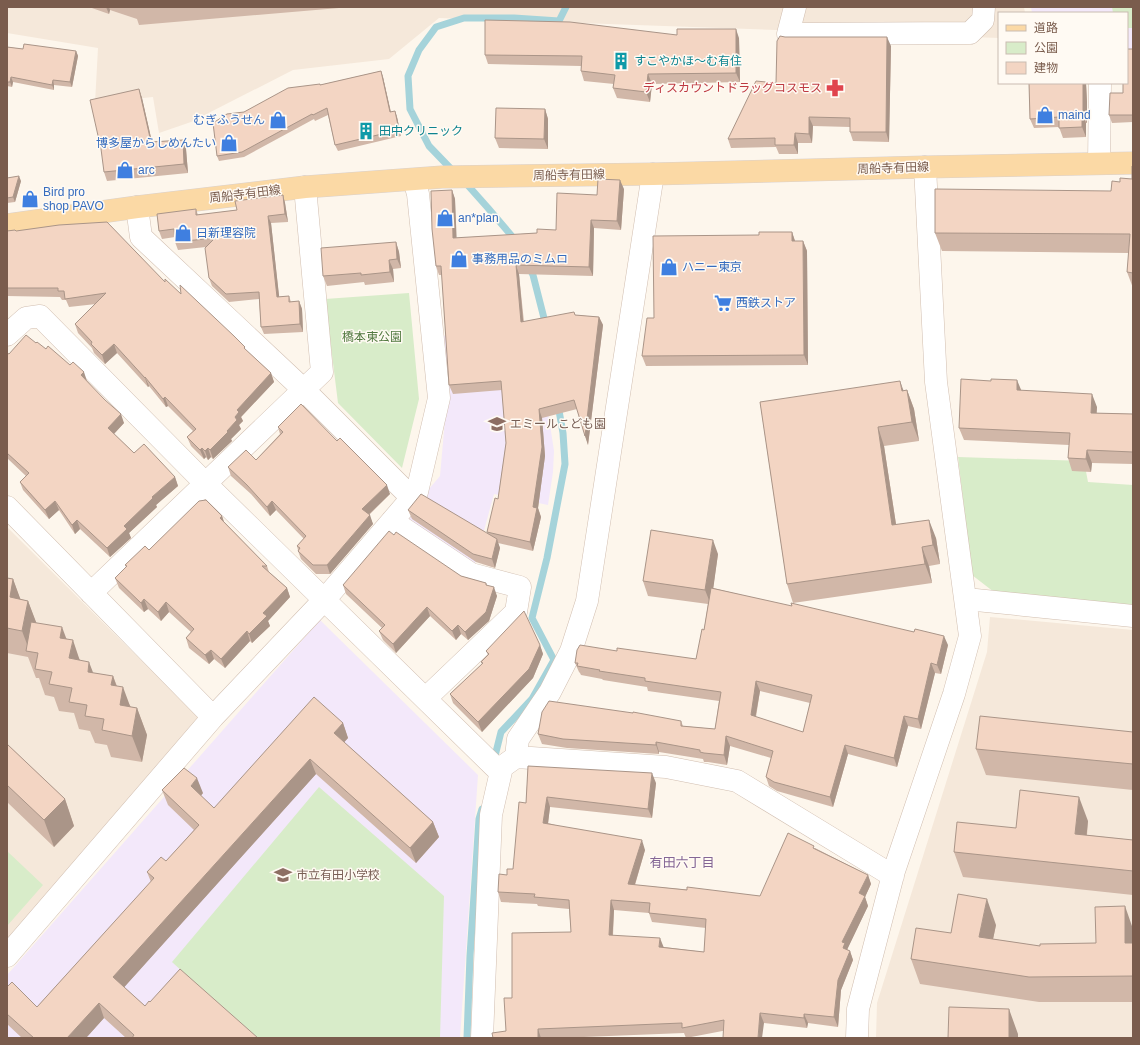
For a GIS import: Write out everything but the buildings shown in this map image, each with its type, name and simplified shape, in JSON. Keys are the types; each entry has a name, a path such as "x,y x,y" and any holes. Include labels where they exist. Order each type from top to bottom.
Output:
{"main road":[{"name":"周船寺有田線","path":"7,225 136,207 306,187 442,177 653,174 1133,163"}],"street":[{"path":"795,7 788,34 970,33 983,20 984,7"},
{"path":"1099,163 1100,84"},
{"path":"857,1038 858,1009 893,876 954,694 970,636 936,382 925,167"},
{"path":"516,757 518,739 550,692 571,651 587,601 653,174"},
{"path":"7,956 213,717 325,599 417,492 439,398 418,194 414,180"},
{"path":"91,593 322,372 306,187"},
{"path":"136,207 141,237 304,390 412,498"},
{"path":"7,335 26,318 40,316 206,484 500,772"},
{"path":"7,507 213,717"},
{"path":"392,520 471,574 520,587 516,612 426,698"},
{"path":"966,599 1133,616"},
{"path":"482,1038 491,815 502,767 516,757 666,767 737,781 893,876"}],"shaded area":[{"path":"7,7 1024,7 1025,12 998,12 998,38 439,18 389,59 293,70 191,122 159,133 153,97 95,103 98,48 7,33"},
{"path":"1031,7 1133,7 1133,49 1128,49 1128,12 1032,12"},
{"name":"エミールこども園","path":"535,325 554,451 553,472 548,505 494,494 474,567 400,523 440,476 447,397 442,336"},
{"path":"7,527 199,718 7,939"},
{"path":"990,617 1133,630 1133,1038 876,1038 877,1003 987,652"},
{"name":"市立有田小学校","path":"320,620 478,775 460,1038 7,1038 7,975"}],"green space":[{"path":"1112,7 1133,7 1133,28 1128,28 1128,12 1113,12"},
{"name":"橋本東公園","path":"409,293 419,399 402,468 338,403 325,299"},
{"path":"958,457 1084,461 1088,482 1133,485 1133,611 1003,599 972,575"},
{"path":"319,787 444,896 440,1038 255,1038 172,962"},
{"path":"7,851 43,885 7,926"}],"waterway":[{"path":"455,173 429,146 410,109 408,76 419,50 436,27 464,18 514,18 559,21 566,7"},
{"path":"464,181 516,241"},
{"path":"529,267 533,275 546,326"},
{"path":"494,760 501,732 532,699 554,660 532,618 547,558 565,464 563,433 558,405"},
{"path":"467,1038 470,956 479,819 482,809"}],"place":[{"name":"すこやかほ〜む有住","path":"621,61"},
{"name":"ディスカウントドラッグコスモス","path":"835,88"},
{"name":"maind","path":"1045,115"},
{"name":"むぎふうせん","path":"278,120"},
{"name":"田中クリニック","path":"366,131"},
{"name":"博多屋からしめんたい","path":"229,143"},
{"name":"arc","path":"125,170"},
{"name":"Bird pro shop PAVO","path":"30,199"},
{"name":"an*plan","path":"445,218"},
{"name":"日新理容院","path":"183,233"},
{"name":"事務用品のミムロ","path":"459,259"},
{"name":"ハニー東京","path":"669,267"},
{"name":"西鉄ストア","path":"723,303"},
{"name":"エミールこども園","path":"497,424"},
{"name":"市立有田小学校","path":"283,875"}],"district":[{"name":"有田六丁目","path":"682,862"}]}
